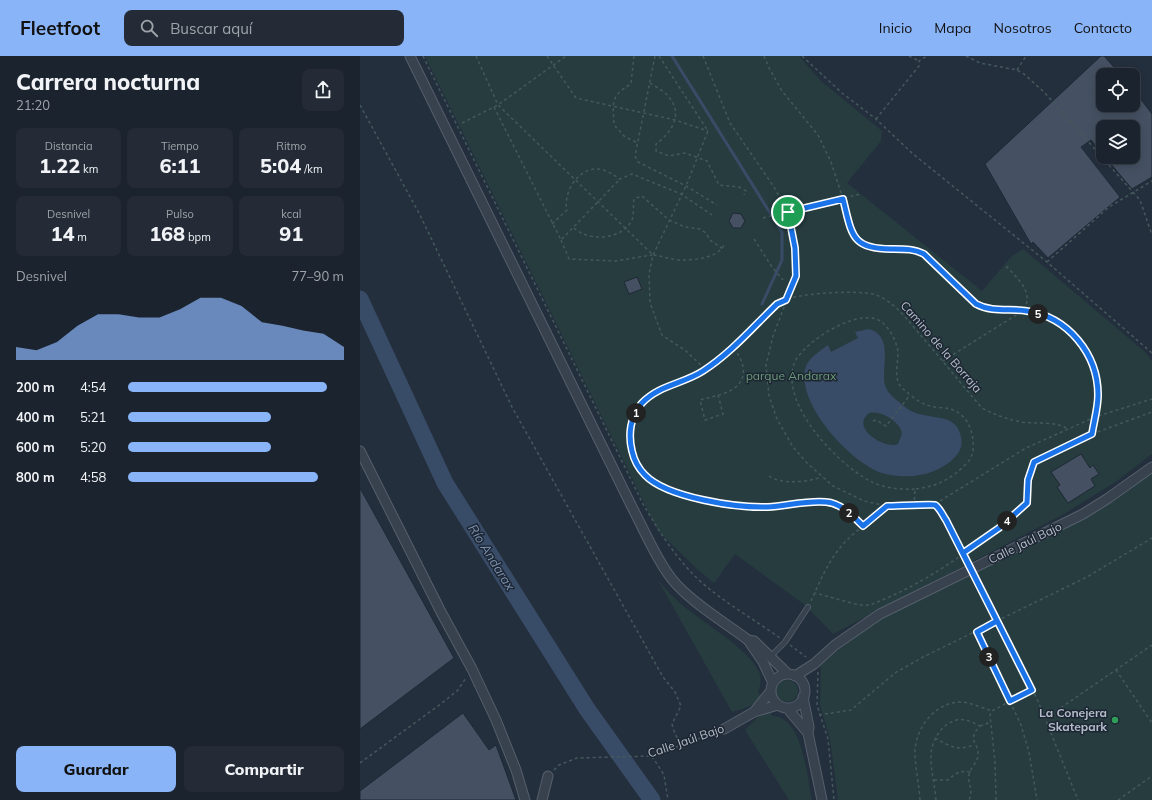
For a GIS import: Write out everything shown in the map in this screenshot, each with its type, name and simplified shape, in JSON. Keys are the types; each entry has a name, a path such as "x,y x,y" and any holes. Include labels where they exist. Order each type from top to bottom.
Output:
{"street":[{"path":"410,56 632,507 664,567 676,584 688,596 748,640 763,662 772,687 773,699 778,705 787,708 794,707 800,703 804,697"},
{"path":"361,456 472,669 496,720 516,770 525,800"},
{"name":"Calle Jaúl Bajo","path":"803,684 814,665 835,645 880,614 1083,514 1152,467"},
{"path":"748,640 754,641 803,684 809,727 808,733 822,800"},
{"name":"Calle Jaúl Bajo","path":"792,675 814,665"},
{"path":"754,712 777,678 792,675"},
{"path":"754,712 778,705"},
{"path":"787,708 808,733"},
{"name":"Calle Jaúl Bajo","path":"724,729 754,712"},
{"path":"542,800 548,776"}],"lane":[{"path":"771,656 785,642 808,607"}],"path":[{"path":"423,56 643,504 658,531 693,574 707,587 785,642 814,665 817,705 828,739 834,800"},
{"path":"476,56 498,105 653,254"},
{"path":"547,56 576,98 675,120 708,131"},
{"path":"462,123 498,105 566,56"},
{"path":"634,56 631,84 618,92 613,102 613,107 614,125 625,137 638,143"},
{"path":"655,56 645,113 635,156 638,162 686,186 717,205"},
{"path":"659,56 708,131"},
{"path":"703,56 730,123 774,187 788,212 795,248 796,276 786,300 782,315 772,336 766,365 769,396 777,419 793,447 807,463 833,486 853,497 887,506 914,506 930,504 936,506 946,520 1046,718 1078,800"},
{"path":"764,56 782,91 818,135 831,162 843,199 849,226 860,243 875,249 906,249 924,254 976,304 991,310 1024,310 1048,317 1058,321 1072,333 1084,348 1092,364 1097,386 1097,403 1092,434"},
{"path":"802,56 842,93 876,119 912,154 1047,262 1152,353"},
{"path":"909,56 919,61"},
{"path":"919,61 928,56"},
{"path":"966,56 980,63 1017,70 1024,74 1044,92 1134,192 1140,200 1152,235"},
{"path":"1017,70 1026,56"},
{"path":"876,119 919,66 919,61"},
{"path":"650,83 668,96 675,109 675,120 667,136 656,144 656,151 669,156 685,153 707,161 719,185 739,187 746,190 744,195"},
{"path":"360,105 420,215 512,407 663,677 675,692 681,706 672,724 675,734 681,744"},
{"path":"494,107 561,240 569,259 616,261 653,254 681,260 717,254 723,248 725,243"},
{"path":"705,370 686,351 662,335 650,303 649,274 653,254 686,186 708,131"},
{"path":"552,224 567,210 567,196 570,187 576,179 593,169 608,171 620,179"},
{"path":"561,240 600,202 620,179 632,174 681,194 712,215"},
{"path":"1047,262 1109,207 1152,181"},
{"path":"763,218 860,194"},
{"path":"574,228 583,234 594,237 604,238 615,234 632,220 634,199 642,196 669,220 685,227 700,229 706,233 710,240 723,248"},
{"path":"754,239 783,280"},
{"path":"943,361 1024,310 1028,301 1026,290 1020,280 1005,265"},
{"name":"Camino de la Borraja","path":"863,526 851,514 832,503 825,501 757,507 725,504 667,489 653,482 637,466 630,446 631,426 639,406 661,389 685,380 705,370 733,348 778,302 834,293 862,292 874,294 895,307 982,408 992,414 1021,422 1060,424 1067,429"},
{"path":"860,318 869,318 883,322 893,335 898,352 896,378 900,386 910,395 927,406 951,409 964,417 972,430 974,450 968,462 946,482 928,488 915,489 894,488 872,482 849,467 831,451 810,426 800,407 793,388 793,367 796,358 803,349 828,331 860,318"},
{"path":"718,394 723,414 705,420 699,401 718,394 736,388 743,374 742,360 735,350"},
{"path":"873,421 876,420 886,426 910,395"},
{"path":"936,506 940,501 1026,448 1095,417 1152,399"},
{"path":"815,593 859,605 870,605 934,573 999,528 1027,503 1028,480 1034,462 1092,434 1152,412"},
{"path":"769,476 774,479 792,482 807,481 822,477"},
{"path":"914,506 915,489"},
{"path":"808,607 833,556 844,543 887,506"},
{"path":"819,715 851,710 894,673 923,657 977,632 1087,577 1152,538"},
{"path":"977,632 1010,701 1026,739 1037,800"},
{"path":"1046,718 1152,645"},
{"path":"360,763 457,691 472,669"},
{"path":"1116,670 1152,723"},
{"path":"920,800 915,750 924,724 933,713 950,703 962,702 992,710 1032,690"},
{"path":"992,710 990,715 996,800"},
{"path":"936,800 932,752 935,738 948,722 968,720 980,726"},
{"path":"970,800 972,789 970,772 978,756 974,745 973,736 975,731 980,726 991,722"},
{"name":"Calle Jaúl Bajo","path":"548,776 559,766 577,758 652,756 724,729"},
{"path":"935,738 955,748 963,748 974,745"},
{"path":"652,756 664,775 668,800"},
{"path":"934,780 948,780 955,773 961,771 970,772"},
{"path":"1118,800 1152,776"}],"green space":[{"name":"parque Andarax","path":"425,56 799,56 821,81 882,131 881,141 847,183 982,291 1012,256 1023,249 1144,351 1152,361 1152,454 1117,481 1064,514 833,634 805,605 735,554 714,583 698,570 658,531"},
{"path":"1152,473 1152,800 838,800 830,739 820,705 821,670 819,666 857,635 884,616 1078,521 1119,497"},
{"path":"658,580 679,602 724,636 754,664 759,672 761,680 758,693 761,695 756,702 740,710 732,712"},
{"path":"787,680 795,683 798,691 795,699 787,702 779,699 776,691 779,683"},
{"path":"770,712 772,716 782,719 791,726 797,737 802,749 812,800 789,800 745,730 758,717"}],"water":[{"path":"869,329 877,333 881,338 885,353 885,385 893,397 911,411 918,414 947,420 957,427 962,442 960,450 958,454 948,463 922,475 902,476 882,473 869,467 855,457 828,429 808,396 805,381 806,366 813,357 828,345 831,352 858,338 855,332","holes":["869,413 884,415 898,425 902,434 898,444 886,444 872,437 866,431 864,419"]}],"building":[{"path":"1101,56 1104,56 1115,68 1096,68 1096,112 1140,112 1140,98 1152,114 1152,177 1132,189 1111,164 1140,164 1140,120 1096,120 1096,146 1091,140 1081,147 1120,197 1048,258 1033,242 1031,244 985,164"},
{"path":"733,213 741,214 745,221 741,228 733,228 729,221"},
{"path":"637,277 642,289 629,294 624,282"},
{"path":"1081,454 1090,468 1093,465 1099,474 1091,479 1095,486 1068,503 1057,487 1060,485 1051,472"},
{"path":"360,488 454,658 360,729"},
{"path":"463,713 489,750 496,745 516,800 360,800 360,791"}],"waterway":[{"path":"672,56 782,232 782,260 762,304"},
{"name":"Río Andarax","path":"360,299 445,483 587,709 652,800"}],"place":[{"name":"La Conejera Skatepark","path":"1115,720"}],"route":[{"path":"843,199 849,226 860,243 880,250 906,249 924,254 976,304 991,310 1029,311 1058,321 1079,341 1090,359 1096,375 1098,395 1092,434 1034,462 1028,480 1027,503 999,528 963,553 1032,690 1010,701 977,632 997,621 946,520 933,504 901,507 887,506 863,526 851,514 832,503 825,501 770,507 745,507 694,497 667,489 653,482 637,466 630,446 630,436 634,416 639,406 646,399 661,389 701,373 715,364 733,348 778,302 786,300 796,276 795,248 788,212 843,199"}]}
